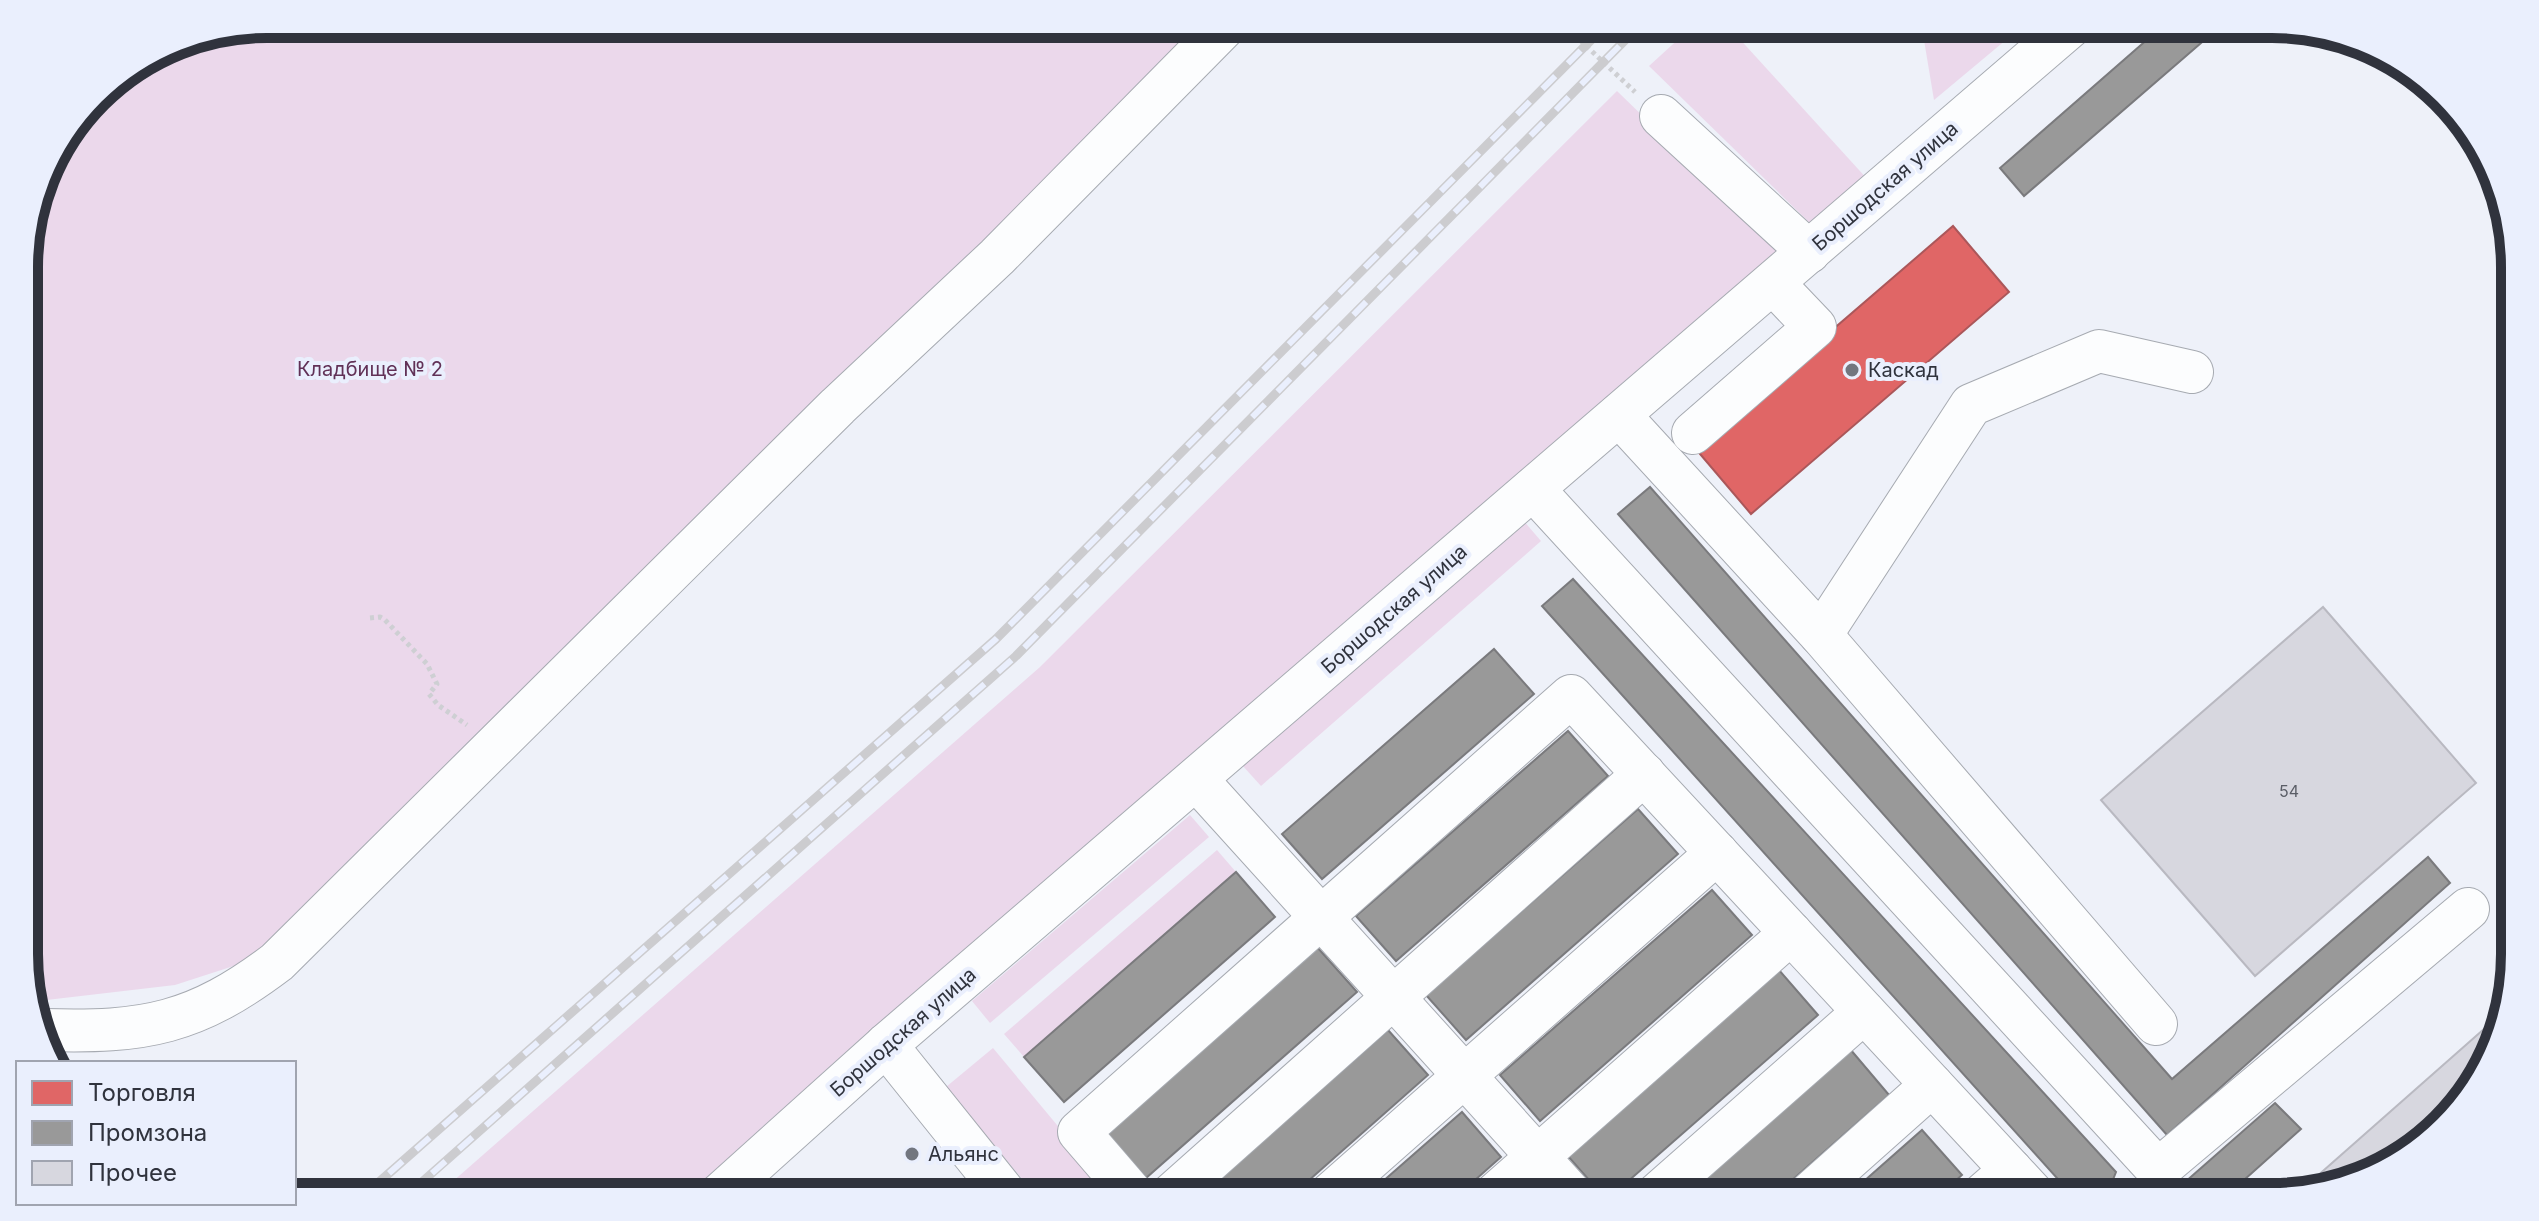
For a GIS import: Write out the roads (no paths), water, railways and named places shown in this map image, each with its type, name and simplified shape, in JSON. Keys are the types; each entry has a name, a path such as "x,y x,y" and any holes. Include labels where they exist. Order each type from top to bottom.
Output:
{"street":[{"path":"51,1030 112,1032 158,1025 204,1008 246,985 277,962 838,406 997,257 1213,38"},
{"name":"Боршодская улица","path":"733,1183 886,1045 2057,38"},
{"path":"1661,116 1809,252"},
{"path":"1693,433 1815,327 1773,283"},
{"path":"1821,635 1971,405 2099,351 2192,372"},
{"path":"1619,415 1821,635 2156,1024"},
{"path":"1533,489 2158,1170 2468,909"},
{"path":"1123,1183 1079,1132 1571,696 2024,1183"},
{"path":"1185,1183 1644,774"},
{"path":"1196,779 1561,1183"},
{"path":"1343,1183 1717,853"},
{"path":"1508,1183 1791,933"},
{"path":"1670,1183 1864,1012"},
{"path":"886,1045 997,1183"},
{"path":"1822,1183 1932,1085"}],"railway":[{"path":"378,1183 996,639 1593,38"},
{"path":"421,1183 1016,656 1627,38"}],"place":[{"name":"Каскад","path":"1852,370"},
{"name":"Альянс","path":"912,1154"}],"park label":[{"name":"Кладбище № 2","path":"370,369"}]}
